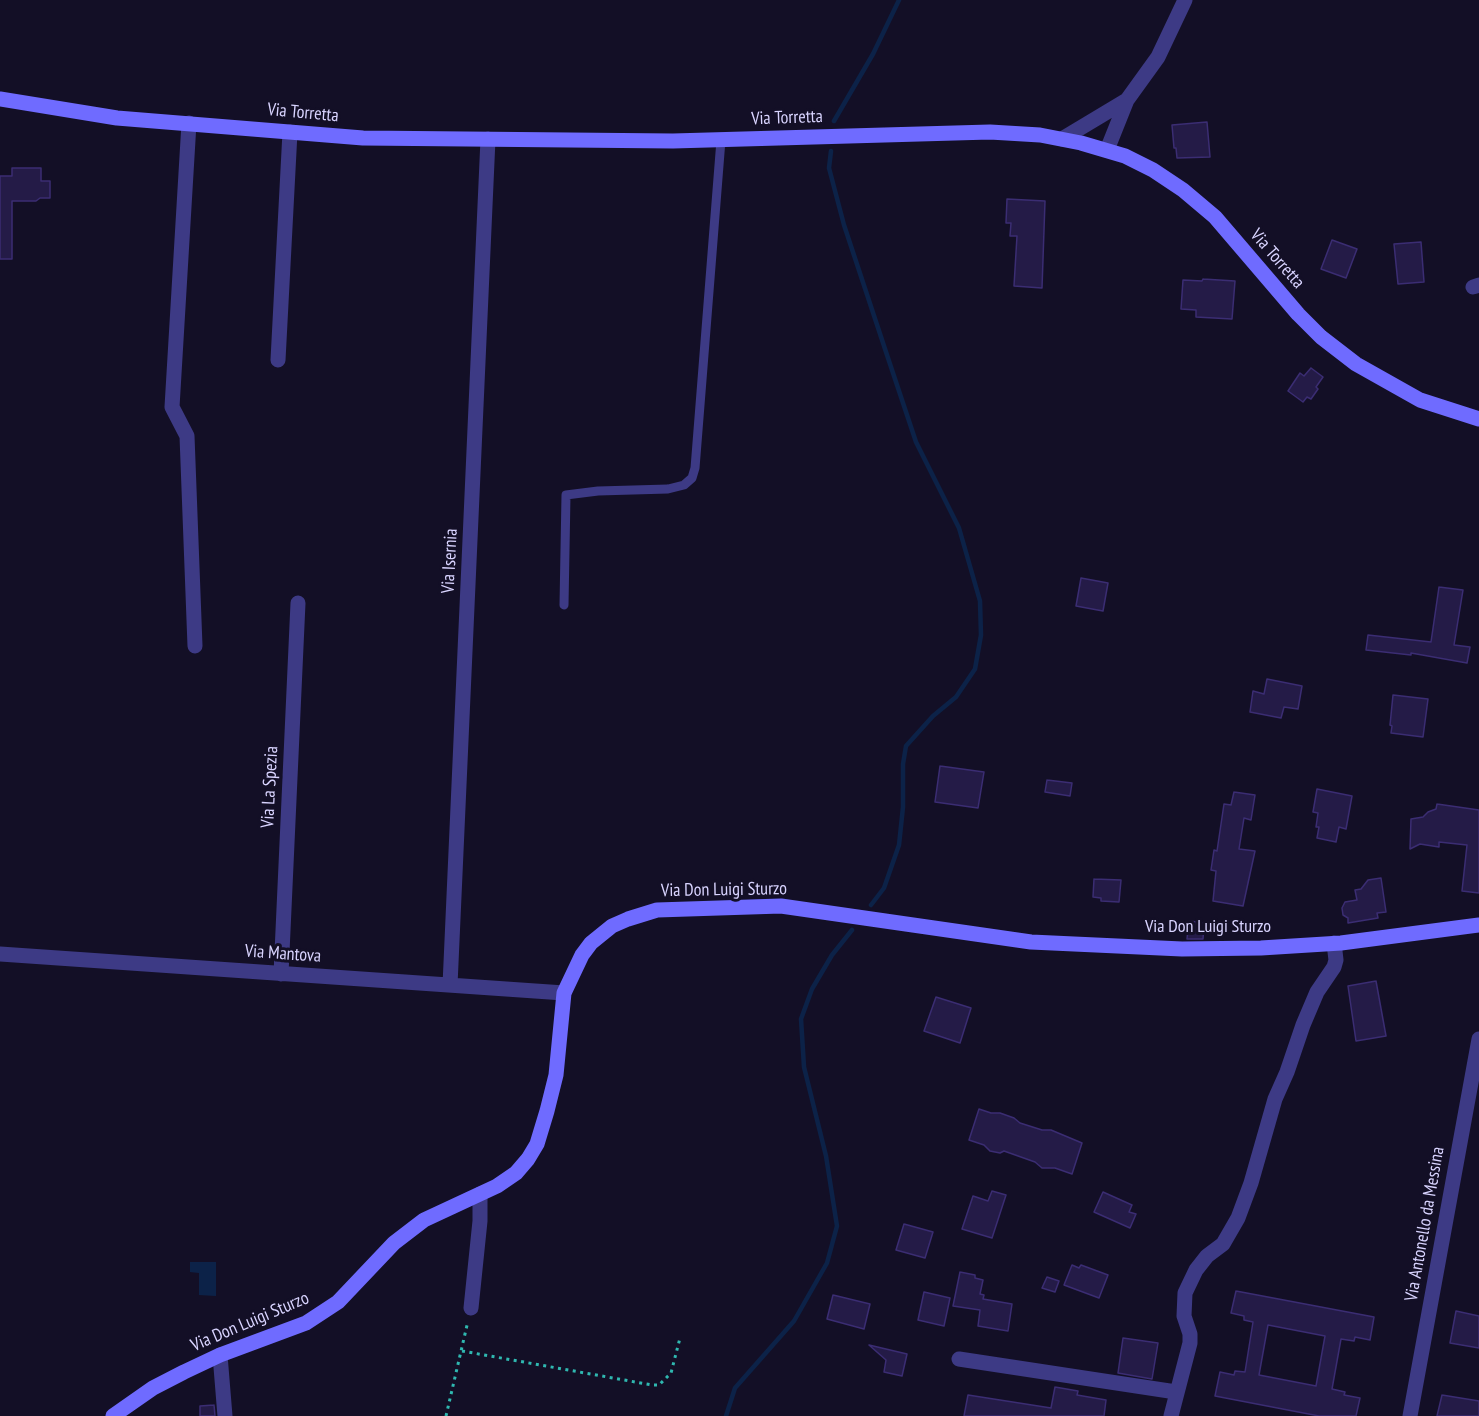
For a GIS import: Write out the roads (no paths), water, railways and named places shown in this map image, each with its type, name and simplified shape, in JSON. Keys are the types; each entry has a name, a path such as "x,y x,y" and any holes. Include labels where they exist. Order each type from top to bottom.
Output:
{"street":[{"path":"1107,150 1127,100 1158,57 1185,0"},
{"name":"Via Torretta","path":"0,99 117,118 363,138 673,141 990,132 1040,135 1062,139 1125,156 1153,170 1183,190 1207,210 1321,337 1356,364 1420,400 1479,420"},
{"path":"1062,139 1127,100"},
{"path":"189,123 172,407 187,436 195,646"},
{"path":"278,360 290,132"},
{"name":"Via Isernia","path":"450,985 489,139"},
{"name":"Via La Spezia","path":"281,974 298,603"},
{"name":"Via Don Luigi Sturzo","path":"113,1416 153,1388 220,1355 306,1323 338,1302 394,1243 424,1220 497,1186 516,1173 528,1160 537,1144 556,1075 564,993 582,955 591,943 612,926 657,910 781,906 1031,942 1193,949 1261,948 1334,943 1479,926"},
{"path":"1171,1416 1190,1343 1190,1334 1184,1316 1185,1293 1196,1269 1207,1256 1223,1244 1238,1218 1251,1183 1275,1099 1303,1025 1317,992 1334,967 1336,960 1334,943"},
{"name":"Via Mantova","path":"0,954 564,993"},
{"name":"Via Antonello da Messina","path":"1410,1416 1479,1039"},
{"path":"471,1308 480,1221 480,1194"},
{"path":"220,1355 225,1416"},
{"path":"959,1359 1176,1392"}],"lane":[{"path":"564,605 566,495 598,491 669,489 684,485 692,478 695,468 721,140"}],"water":[{"path":"190,1262 216,1262 216,1296 199,1295 199,1273 190,1272"}],"waterway":[{"path":"834,121 873,54 899,0"},
{"path":"831,151 829,168 844,225 888,358 916,442 959,528 980,601 981,635 975,669 956,697 933,716 906,746 899,845 884,888 871,905"},
{"path":"726,1416 735,1388 794,1321 827,1263 837,1226 826,1156 804,1067 801,1019 812,989 832,955 852,930"}]}
